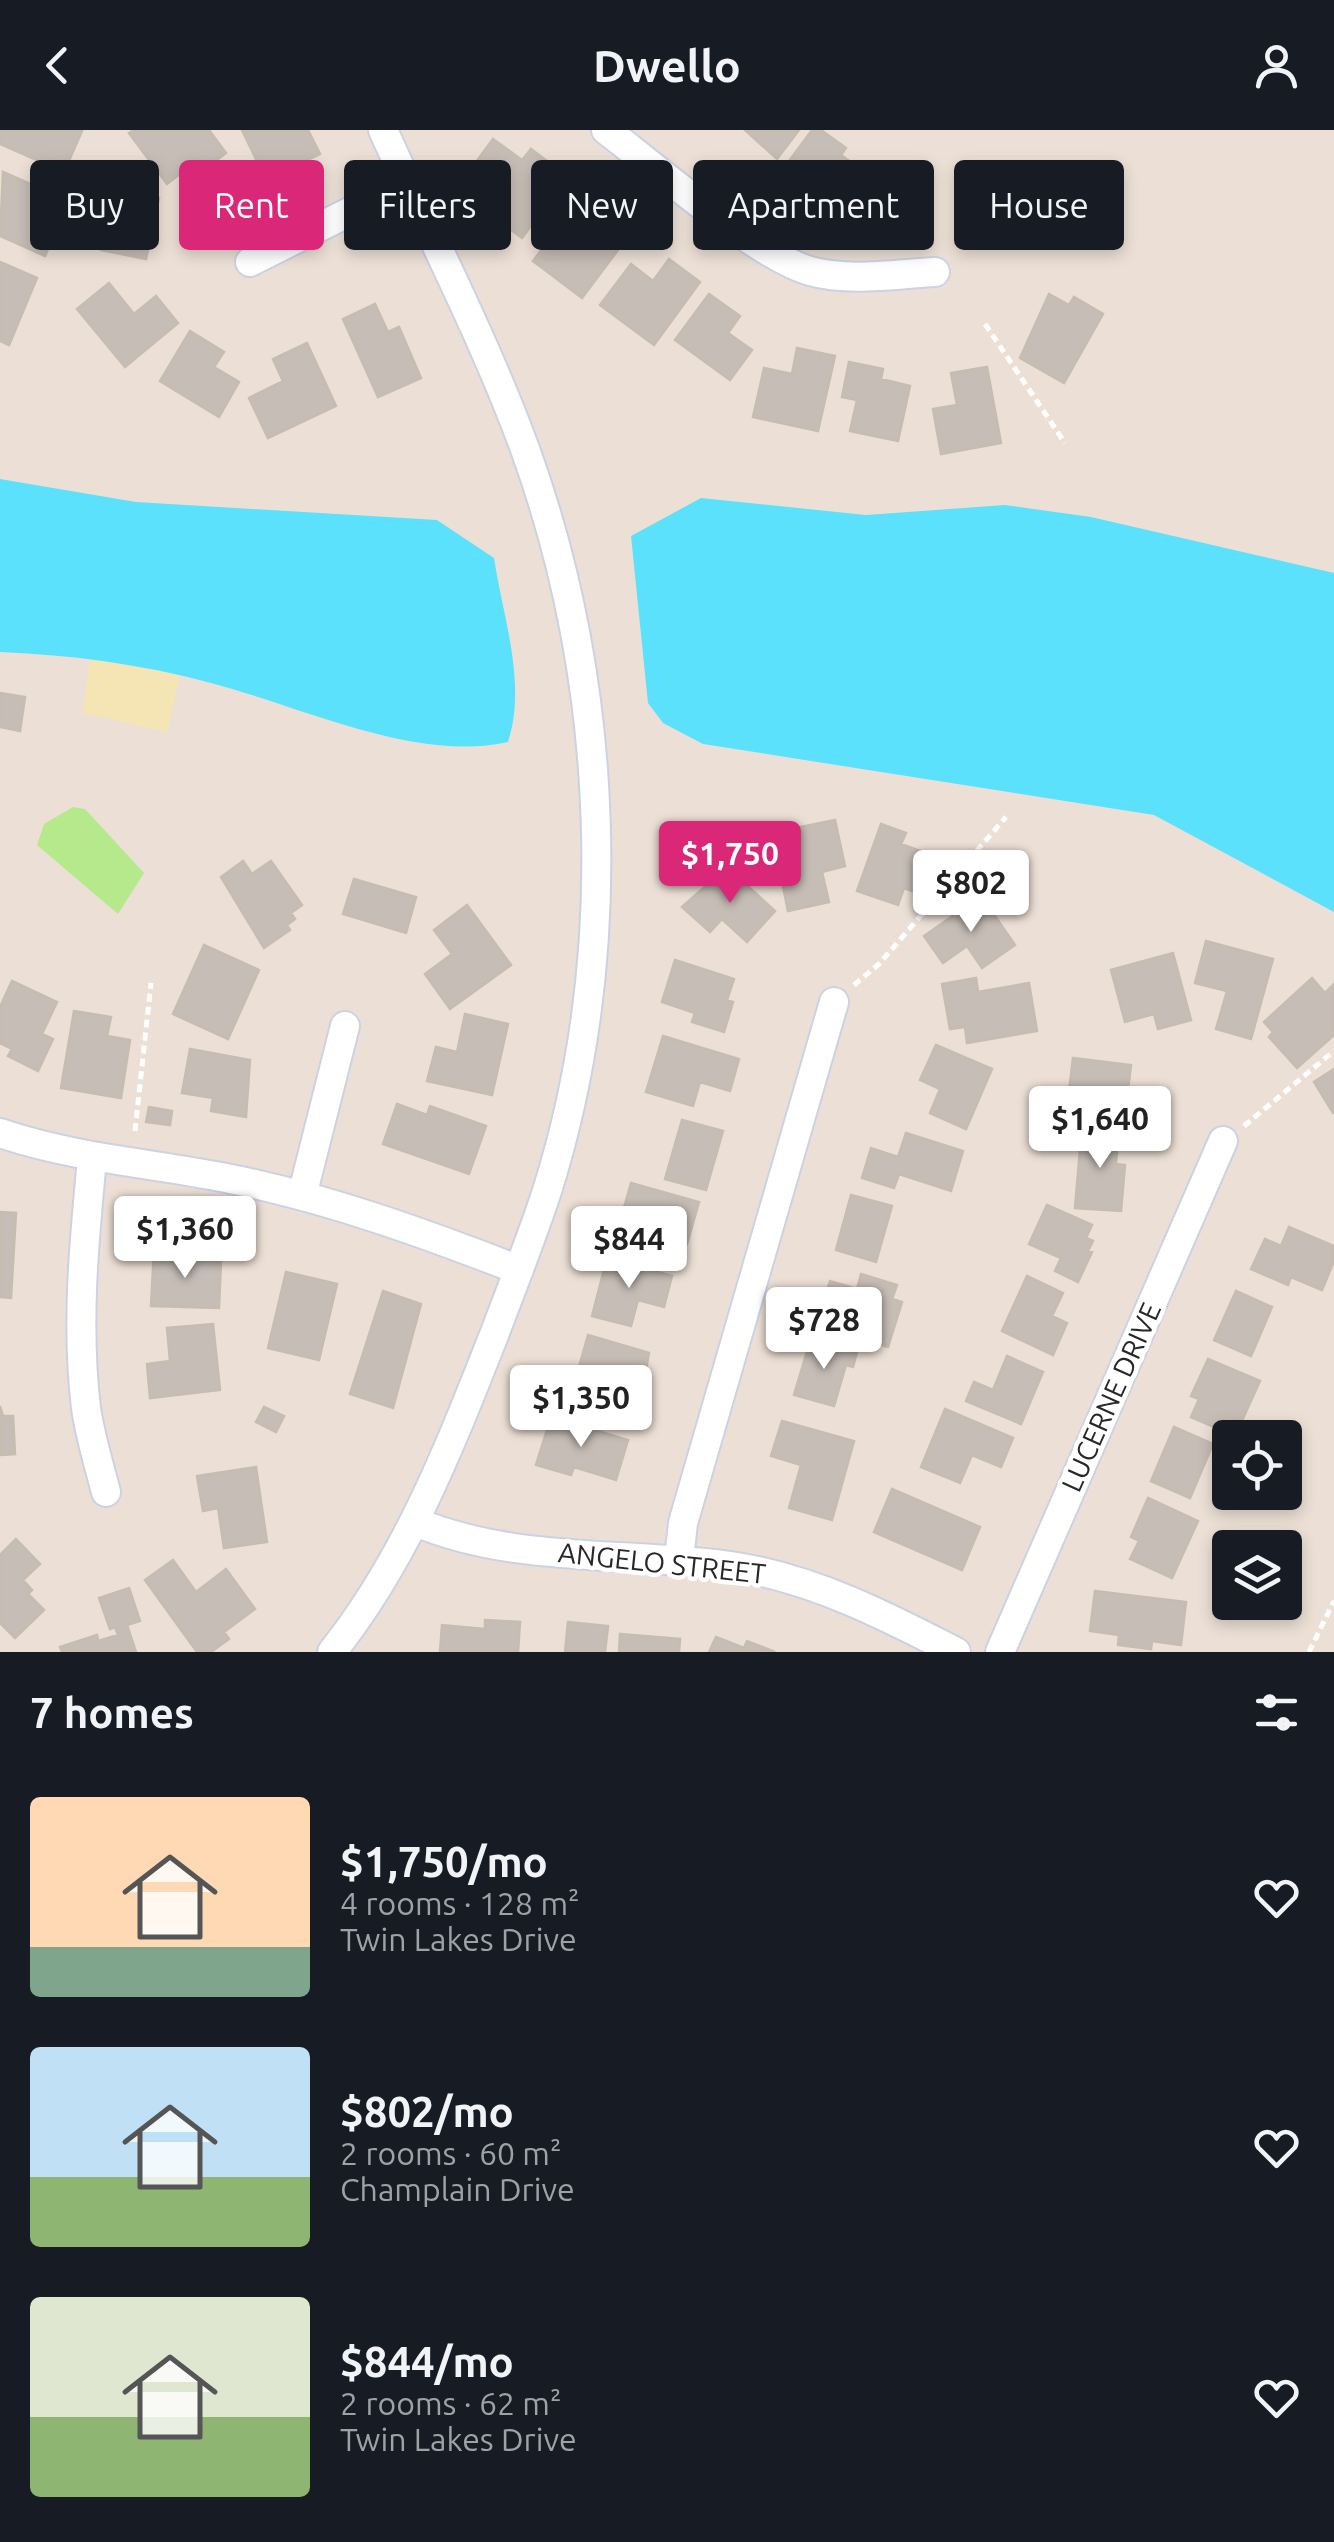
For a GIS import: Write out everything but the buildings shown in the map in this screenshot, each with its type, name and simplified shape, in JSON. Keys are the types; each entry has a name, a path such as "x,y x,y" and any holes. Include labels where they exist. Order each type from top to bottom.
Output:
{"street":[{"path":"383,130 396,160"},
{"path":"606,130 714,212 810,272 846,276 935,272"},
{"path":"250,262 344,215"},
{"path":"332,1652 416,1522 519,1270 548,1188 566,1115 588,986 595,818 590,724 564,578 524,448 436,250"},
{"path":"679,1560 683,1523 834,1002"},
{"path":"302,1196 345,1026"},
{"path":"0,1133 92,1159 226,1178 302,1196 353,1210 519,1270"},
{"name":"LUCERNE DRIVE","path":"1000,1652 1224,1141"},
{"path":"92,1159 81,1280 80,1350 87,1413 106,1492"},
{"name":"ANGELO STREET","path":"416,1522 461,1542 679,1560 798,1581 870,1608 956,1652"}],"path":[{"path":"985,324 1064,443"},
{"path":"834,1002 879,964 1006,816"},
{"path":"134,1131 151,983"},
{"path":"1224,1141 1269,1109 1334,1051"},
{"path":"1309,1652 1334,1601"}],"green space":[{"path":"73,807 85,809 144,873 118,914 37,845 44,824"}],"sand":[{"path":"90,658 180,675 167,732 83,713"}],"water":[{"path":"0,479 136,502 437,520 494,558 514,674 513,720 508,742 436,745 398,739 159,671 80,658 0,652"},
{"path":"701,498 866,515 1005,505 1091,517 1334,573 1334,912 1154,815 703,744 663,723 648,703 631,536"}]}
